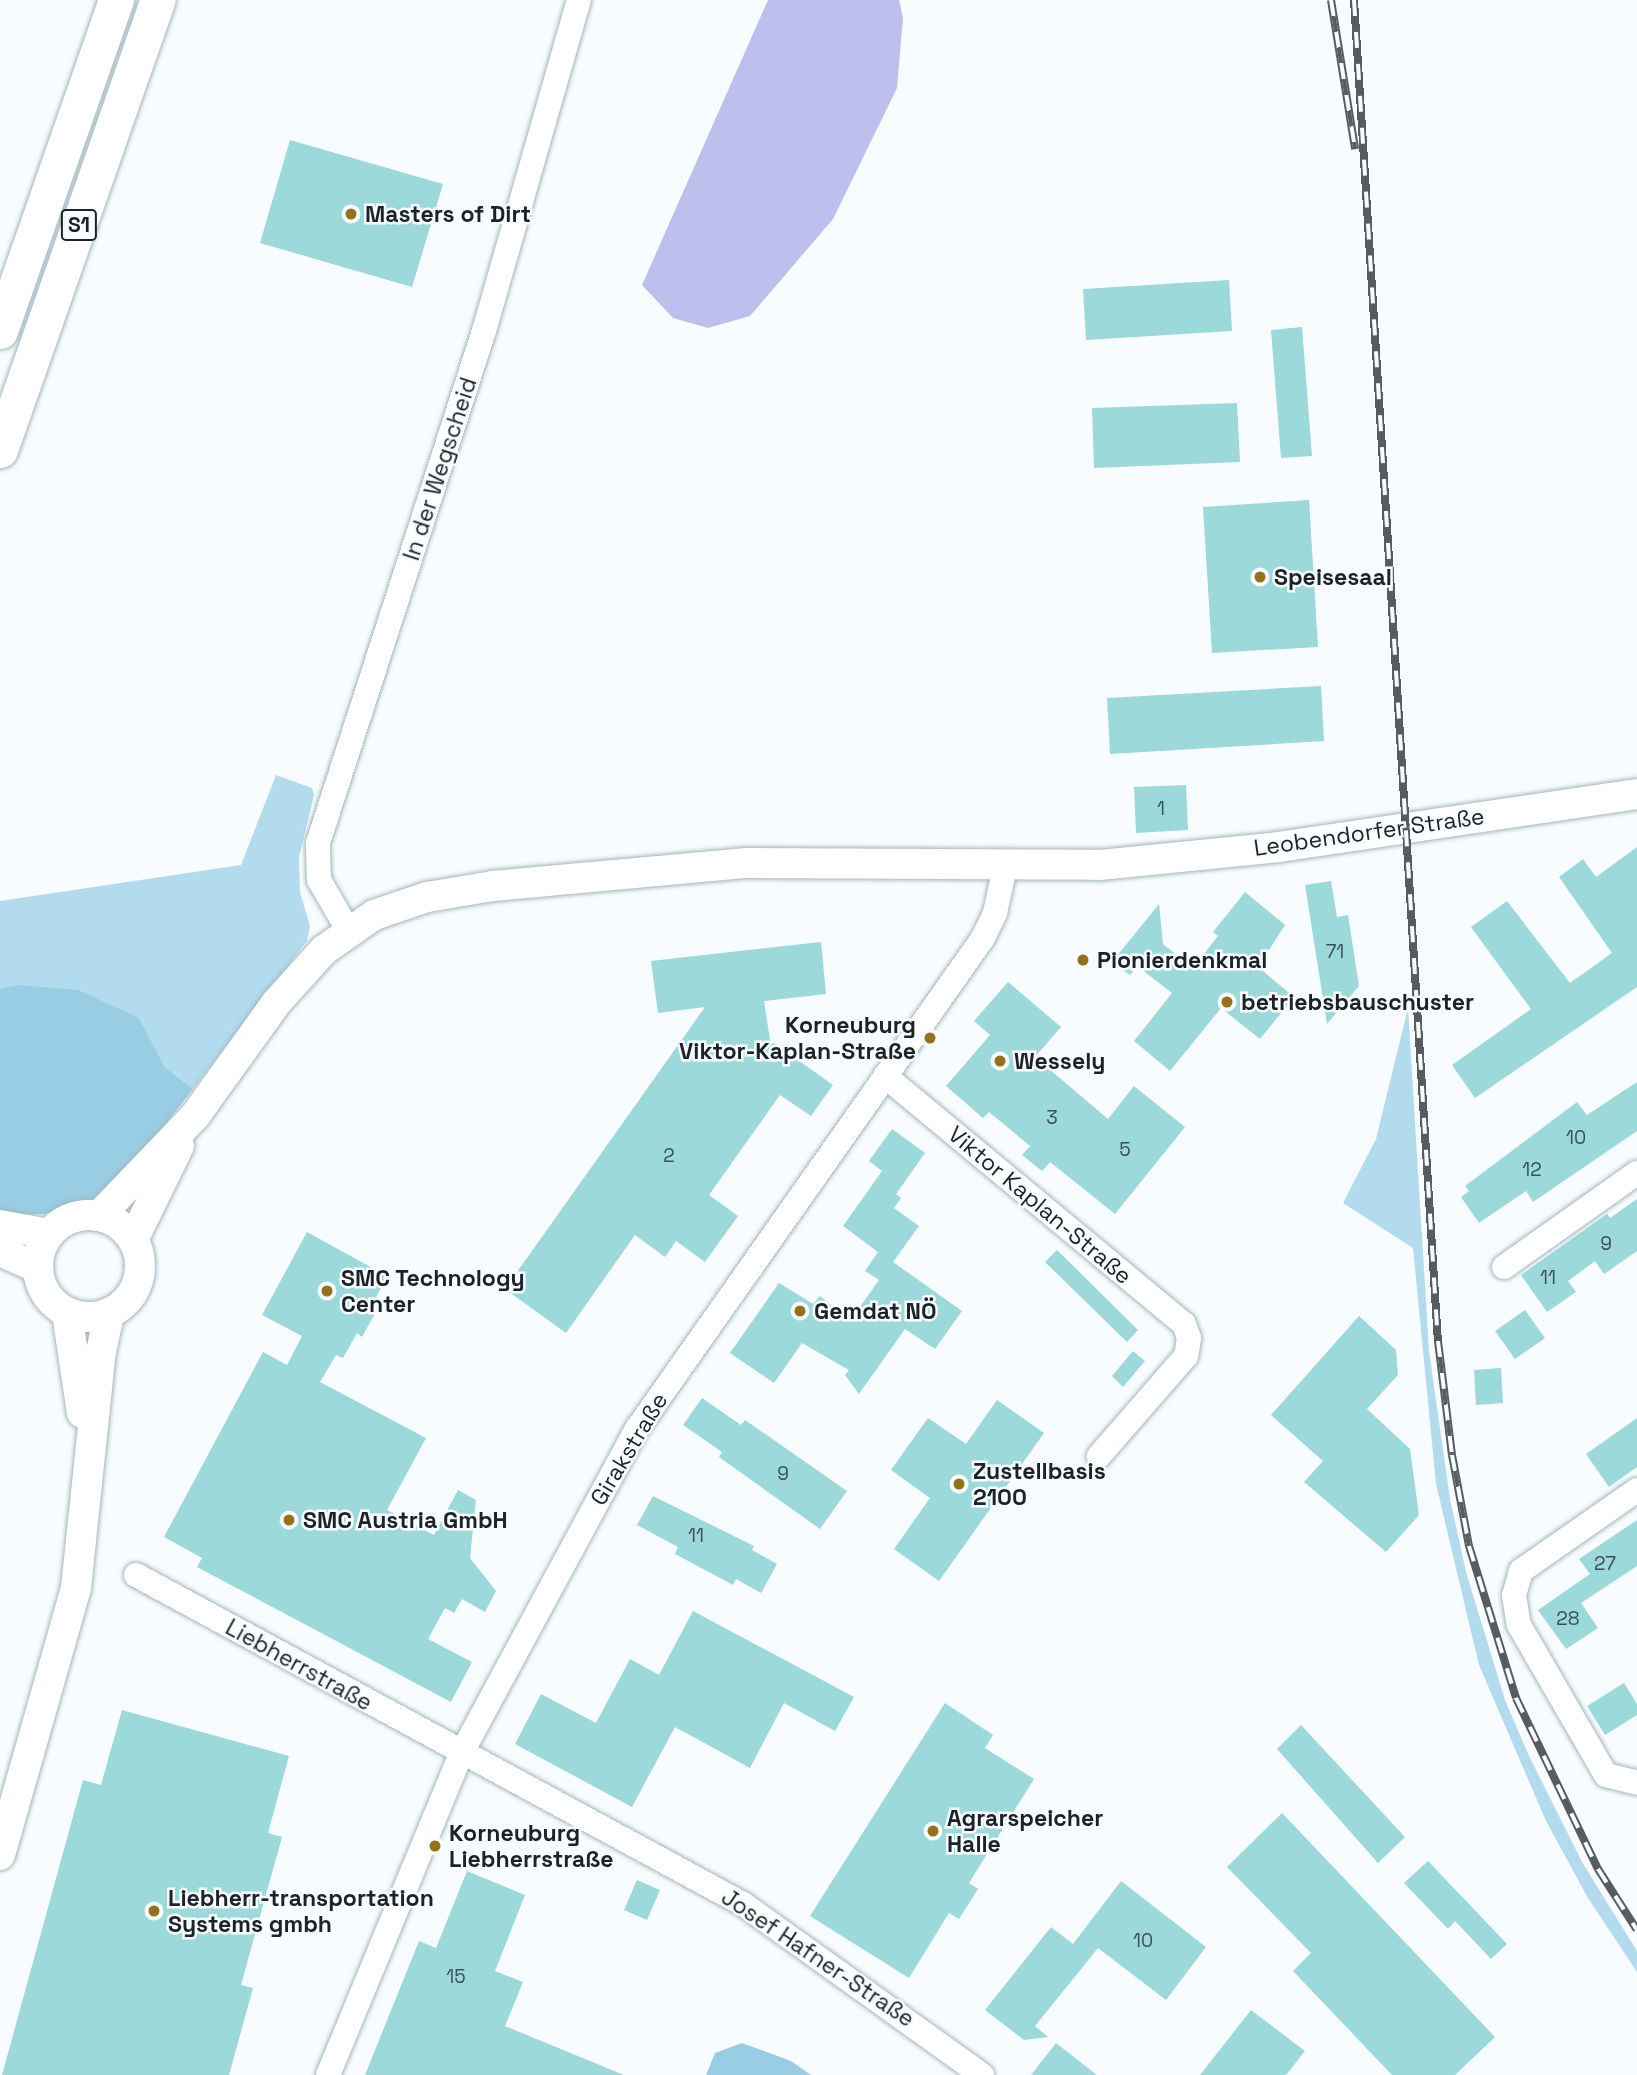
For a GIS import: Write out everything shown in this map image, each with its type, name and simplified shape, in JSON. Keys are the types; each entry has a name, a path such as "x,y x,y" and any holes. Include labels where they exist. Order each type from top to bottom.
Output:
{"highway":[{"name":"S1","path":"0,331 116,0"},
{"name":"S1","path":"0,450 158,0"}],"main road":[{"name":"Leobendorfer Straße","path":"195,1116 290,985 348,930 399,905 458,890 670,869 816,860 1005,867 1100,864 1279,847 1637,794"},
{"path":"99,1216 195,1116"},
{"path":"133,1240 195,1116"},
{"path":"99,1216 118,1225 133,1240 139,1256 137,1282 130,1297 109,1313 88,1318 67,1313 43,1289 38,1268 49,1234 67,1220 99,1216"},
{"path":"0,1225 49,1234"},
{"path":"0,1251 38,1268"},
{"path":"67,1313 88,1467"},
{"path":"0,1856 76,1588 88,1467 109,1313"}],"street":[{"name":"In der Wegscheid","path":"348,930 319,880 318,843 491,308 579,0"},
{"name":"Girakstraße","path":"328,2075 461,1754 637,1429 983,938 995,913 1005,867"},
{"name":"Viktor Kaplan-Straße","path":"885,1076 1184,1324 1189,1338 1186,1356 1099,1456"},
{"path":"1504,1267 1637,1172"},
{"path":"1637,1490 1521,1571 1514,1595 1519,1625 1606,1775 1637,1783"},
{"name":"Liebherrstraße","path":"136,1576 461,1754"},
{"name":"Josef Hafner-Straße","path":"461,1754 743,1904 982,2075"}],"shaded area":[{"path":"768,0 899,0 903,18 897,88 833,219 750,316 708,328 673,318 642,285"},
{"path":"276,775 312,788 314,795 299,857 300,892 310,926 307,941 193,1089 165,1067 139,1018 17,985 0,988 0,901 241,865"},
{"path":"17,985 78,990 139,1018 165,1067 193,1089 121,1181 98,1200 77,1202 45,1214 0,1215 0,988"},
{"path":"1408,1008 1429,1351 1450,1499 1466,1572 1505,1700 1529,1756 1582,1862 1637,1951 1637,1972 1588,1898 1546,1821 1479,1665 1436,1484 1413,1248 1343,1203 1376,1139"},
{"path":"742,2043 791,2061 811,2075 706,2075 715,2053"}],"building":[{"name":"Masters of Dirt","path":"290,140 443,184 412,287 260,243"},
{"path":"1229,280 1232,331 1086,340 1083,289"},
{"path":"1302,327 1312,456 1281,458 1271,330"},
{"path":"1237,403 1240,462 1094,468 1092,408"},
{"name":"Speisesaal","path":"1309,500 1318,647 1212,653 1203,507"},
{"path":"1321,686 1324,741 1110,754 1107,698"},
{"path":"1186,785 1188,830 1136,833 1134,787"},
{"path":"1637,847 1637,987 1475,1098 1452,1065 1531,1009 1471,927 1507,901 1570,983 1612,953 1559,877 1583,859 1596,877"},
{"path":"1331,881 1337,917 1348,915 1359,986 1327,1024 1305,885"},
{"name":"betriebsbauschuster","path":"1245,892 1285,925 1258,967 1294,997 1260,1039 1221,1008 1170,1071 1134,1041 1172,993 1137,966 1130,975 1112,962 1159,904 1163,944 1193,968 1218,936 1213,932"},
{"path":"821,942 826,994 764,1001 770,1040 833,1085 811,1116 780,1095 709,1195 738,1216 705,1262 676,1241 665,1257 635,1235 566,1333 505,1289 705,1007 658,1013 651,961"},
{"path":"1008,982 1061,1027 1035,1057 1108,1119 1134,1086 1185,1127 1115,1214 1050,1162 1042,1171 1022,1155 1030,1146 989,1112 983,1118 946,1086 990,1035 974,1021"},
{"path":"1637,1082 1637,1131 1533,1202 1526,1191 1479,1223 1461,1197 1469,1191 1465,1186 1577,1102 1587,1115"},
{"path":"892,1129 925,1153 896,1194 901,1198 894,1208 919,1226 893,1262 962,1311 935,1349 905,1329 859,1394 845,1375 849,1370 802,1343 774,1383 730,1353 779,1283 813,1304 820,1296 850,1321 879,1280 865,1271 878,1252 843,1226 882,1171 869,1161"},
{"path":"1637,1199 1637,1251 1604,1274 1595,1261 1568,1281 1576,1292 1547,1312 1521,1275 1607,1214 1610,1218"},
{"name":"SMC Austria GmbH","path":"307,1232 387,1276 372,1305 378,1308 362,1337 357,1333 343,1358 336,1355 320,1382 426,1438 387,1510 434,1535 458,1490 476,1500 470,1558 496,1591 485,1612 462,1599 454,1613 445,1608 428,1639 472,1662 451,1702 197,1567 202,1558 164,1537 263,1352 287,1365 302,1336 262,1315"},
{"path":"1057,1250 1138,1330 1127,1342 1045,1262"},
{"path":"1525,1310 1545,1338 1515,1359 1495,1331"},
{"path":"1359,1316 1396,1350 1398,1375 1367,1409 1410,1449 1419,1515 1386,1552 1304,1482 1323,1461 1271,1415"},
{"path":"1133,1351 1145,1361 1123,1387 1112,1376"},
{"path":"1501,1368 1503,1403 1476,1405 1474,1370"},
{"path":"702,1398 741,1425 745,1420 847,1491 820,1529 719,1457 722,1452 683,1425"},
{"name":"Zustellbasis 2100","path":"997,1400 1044,1433 939,1581 894,1549 930,1498 891,1470 928,1418 966,1444"},
{"path":"1637,1418 1637,1467 1609,1487 1586,1454"},
{"path":"653,1496 754,1546 752,1550 777,1564 761,1593 736,1579 733,1585 675,1554 678,1547 637,1525"},
{"path":"1637,1520 1637,1566 1581,1603 1598,1628 1566,1649 1538,1610 1590,1574 1579,1559"},
{"path":"693,1611 854,1697 835,1731 784,1703 750,1768 675,1727 632,1807 515,1744 541,1694 596,1723 630,1659 659,1675"},
{"path":"1624,1683 1637,1704 1637,1715 1605,1735 1587,1706"},
{"name":"Agrarspeicher Halle","path":"945,1703 993,1735 985,1748 1034,1779 969,1883 978,1889 959,1919 949,1913 909,1978 810,1916"},
{"name":"Liebherr-transportation Systems gmbh","path":"122,1710 289,1756 268,1833 282,1837 241,1985 253,1988 229,2075 2,2075 83,1780 101,1785"},
{"path":"1301,1725 1405,1837 1378,1863 1277,1749"},
{"path":"1282,1813 1495,2037 1455,2075 1392,2075 1293,1971 1311,1953 1227,1867"},
{"path":"1428,1861 1507,1944 1491,1959 1455,1921 1448,1929 1404,1883"},
{"path":"467,1871 525,1895 495,1971 523,1982 505,2026 624,2075 365,2075 419,1941 436,1948"},
{"path":"637,1880 660,1890 647,1920 624,1910"},
{"path":"1121,1881 1206,1947 1166,2000 1098,1948 1035,2026 1048,2037 1024,2040 985,2010 1051,1927 1073,1944"},
{"path":"1251,2010 1305,2051 1286,2075 1200,2075"},
{"path":"1056,2043 1097,2075 1031,2075"}],"railway":[{"path":"1331,0 1355,149"},
{"path":"1354,0 1438,1341 1452,1455 1469,1546 1516,1698 1598,1869 1637,1930"}],"place":[{"name":"Masters of Dirt","path":"351,214"},
{"name":"Speisesaal","path":"1260,577"},
{"name":"Pionierdenkmal","path":"1083,960"},
{"name":"betriebsbauschuster","path":"1227,1002"},
{"name":"Korneuburg Viktor-Kaplan-Straße","path":"930,1038"},
{"name":"Wessely","path":"1000,1061"},
{"name":"SMC Technology Center","path":"327,1291"},
{"name":"Gemdat NÖ","path":"800,1311"},
{"name":"Zustellbasis 2100","path":"959,1484"},
{"name":"SMC Austria GmbH","path":"289,1520"},
{"name":"Agrarspeicher Halle","path":"933,1831"},
{"name":"Korneuburg Liebherrstraße","path":"435,1846"},
{"name":"Liebherr-transportation Systems gmbh","path":"154,1911"}]}
